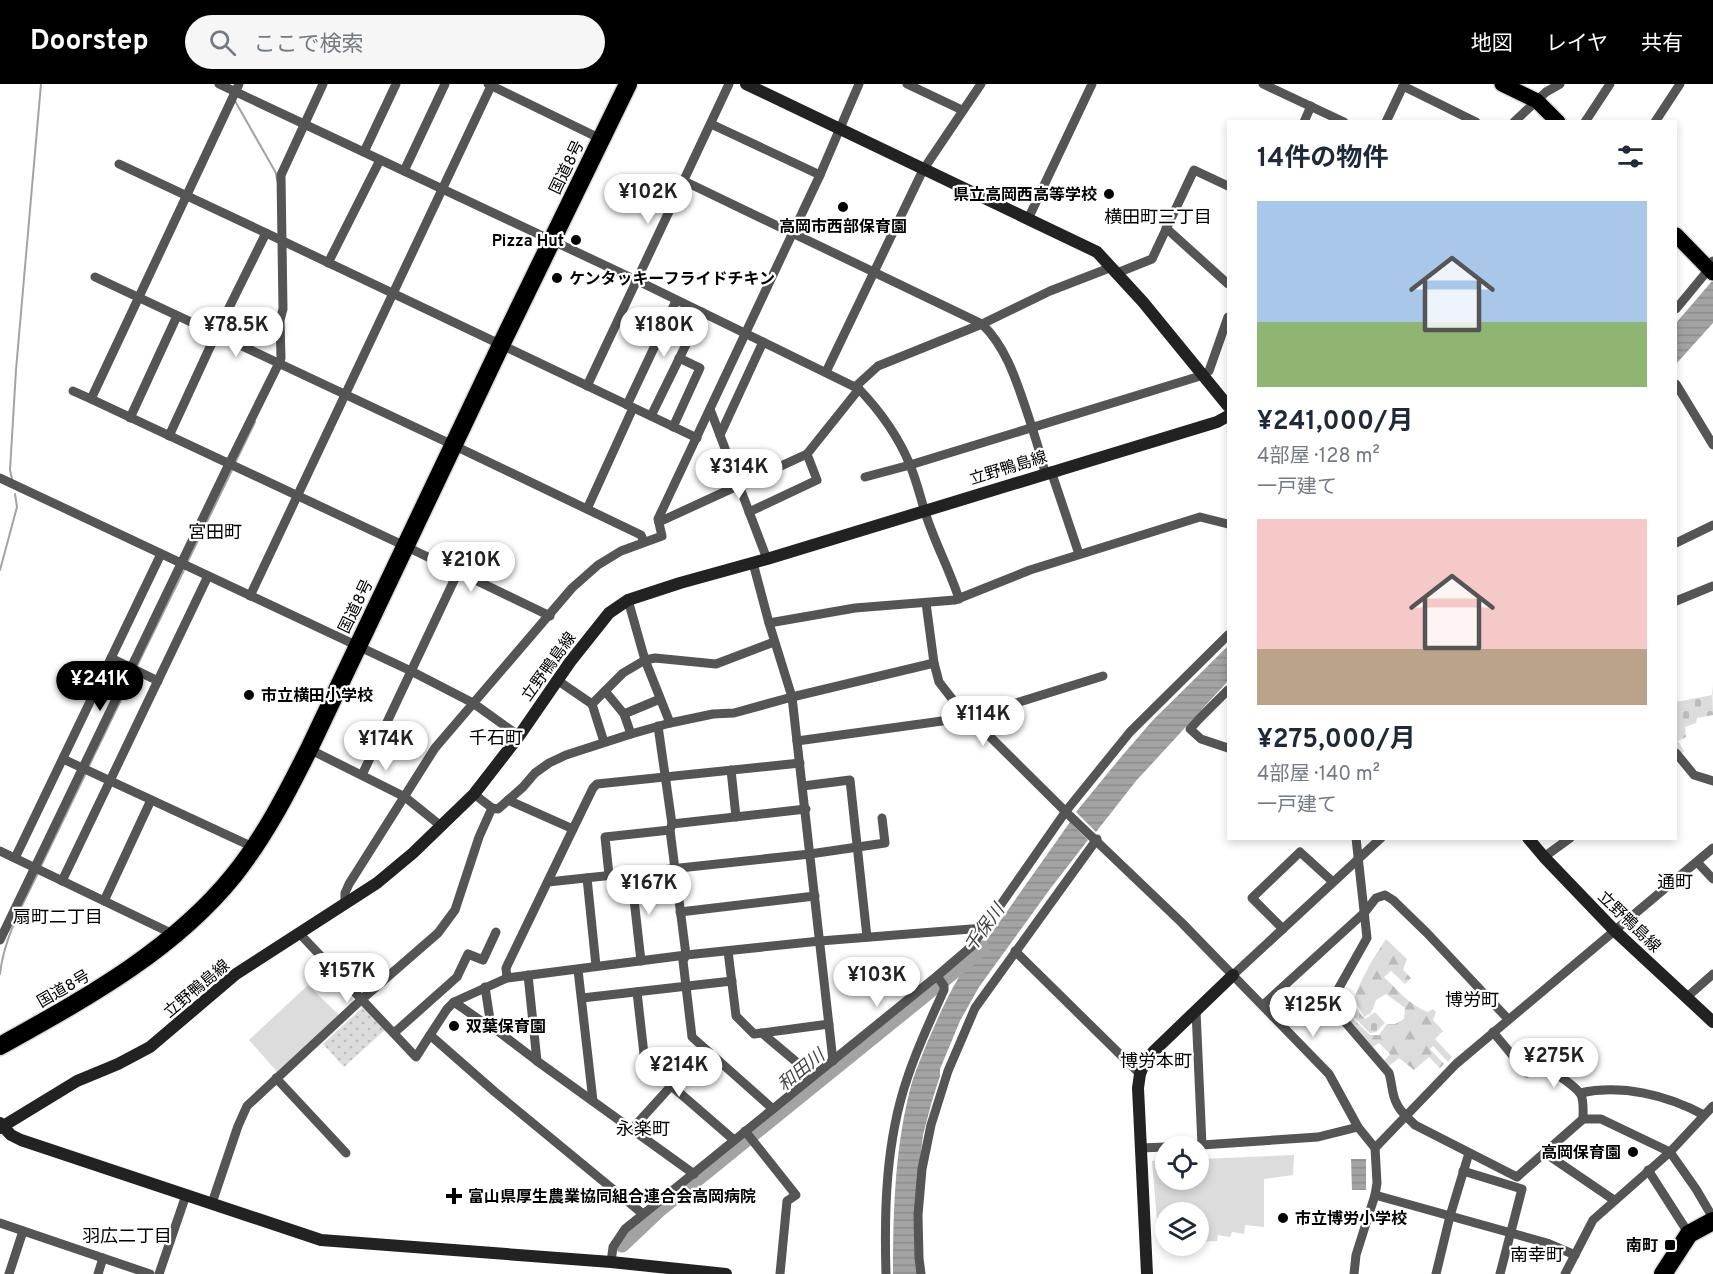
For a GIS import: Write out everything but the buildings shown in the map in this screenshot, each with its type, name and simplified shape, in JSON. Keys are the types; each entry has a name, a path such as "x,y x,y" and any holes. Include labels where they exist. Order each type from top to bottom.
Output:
{"highway":[{"name":"国道8号","path":"0,1046 107,985 175,935 227,882 255,848 309,749 628,84"},
{"path":"1663,1274 1689,1233 1713,1220"}],"main road":[{"path":"746,84 1097,252 1115,270 1227,405"},
{"path":"1502,84 1537,102 1556,120"},
{"path":"1677,236 1712,267"},
{"name":"立野鴨島線","path":"1,1126 77,1082 150,1047 236,974 345,905 386,876 474,794 609,613 628,600 1217,422 1227,417"},
{"name":"立野鴨島線","path":"1530,840 1615,931 1713,1022"},
{"path":"1147,1274 1140,1148 1138,1088 1140,1074 1144,1064 1154,1052 1233,975"},
{"path":"1,1126 21,1140 321,1240 609,1268 726,1274"}],"street":[{"path":"219,84 237,88 304,124 636,280 857,388 876,407 910,465 959,598"},
{"path":"0,940 281,358 280,320 283,309 281,175 323,84"},
{"path":"364,152 396,84"},
{"path":"404,171 445,84"},
{"path":"587,386 729,84"},
{"path":"345,905 345,893 349,884 435,748 473,703 572,588 598,565 621,551 662,536 658,519 793,234 859,84"},
{"path":"907,84 962,110"},
{"path":"825,372 923,170 981,84"},
{"path":"1028,219 1092,84"},
{"path":"1263,84 1339,120"},
{"path":"1516,120 1546,92 1560,84"},
{"path":"1586,120 1611,84"},
{"path":"1656,120 1680,84"},
{"path":"250,596 490,85 601,139"},
{"path":"1387,120 1403,85 1472,120"},
{"path":"91,399 237,88"},
{"path":"1305,120 1311,106"},
{"path":"711,124 820,175"},
{"path":"328,263 380,160"},
{"path":"119,165 266,232 697,438"},
{"path":"658,522 807,454 857,388 878,366 982,324 1050,291 1152,259 1194,170 1227,186"},
{"path":"684,181 982,324 1007,357 1079,554"},
{"path":"1166,228 1227,283"},
{"path":"169,436 266,232"},
{"path":"1677,308 1712,267"},
{"path":"95,278 587,509 641,535 644,542"},
{"path":"587,509 676,301"},
{"path":"651,416 702,312"},
{"path":"130,418 177,316"},
{"path":"865,477 1203,374 1209,371 1227,320"},
{"path":"720,435 763,342"},
{"path":"674,427 700,368 679,358"},
{"path":"1677,386 1713,444"},
{"path":"73,391 550,616"},
{"path":"710,409 767,559"},
{"path":"749,512 817,480 807,454"},
{"path":"0,478 411,671 473,703 519,736"},
{"path":"768,623 855,608 955,600 1030,570 1200,517 1227,524"},
{"path":"1677,543 1713,525"},
{"path":"15,858 161,554"},
{"path":"753,562 768,623 792,697 833,1061"},
{"path":"362,775 458,572"},
{"path":"62,881 208,576"},
{"path":"1677,601 1713,586"},
{"path":"628,600 645,660 670,723"},
{"path":"927,603 934,663 939,682 953,700 1233,975 1329,1074 1358,1126 1375,1148 1377,1183 1356,1256 1354,1274"},
{"path":"609,1268 613,1246 625,1229 813,1076 940,980 972,946 1067,813 1130,732 1227,636"},
{"path":"592,704 623,673 645,660 655,658 716,664 774,642"},
{"path":"111,658 158,681"},
{"path":"474,794 492,808 498,809 535,773 549,763 604,742 670,723 713,714 734,714 792,697 934,663"},
{"path":"797,741 971,717 1103,676"},
{"path":"557,680 592,704 604,742"},
{"path":"605,691 624,714 631,734"},
{"path":"1227,691 1190,729 1201,739 1227,748"},
{"path":"624,714 660,699"},
{"path":"658,726 686,956 683,961 692,1037 772,1109"},
{"path":"309,749 405,797 441,826"},
{"path":"63,759 255,848"},
{"path":"1677,759 1694,775 1713,780"},
{"path":"507,978 506,968 593,788 597,784 800,763"},
{"path":"731,770 736,817"},
{"path":"803,786 850,780 867,937"},
{"path":"104,901 151,800"},
{"path":"508,800 573,829"},
{"path":"212,1203 242,1114 255,1098 361,1000 438,933 455,910 479,837 492,808"},
{"path":"609,875 605,837 806,809"},
{"path":"548,882 810,854 885,843 882,819"},
{"path":"921,1274 918,1215 922,1169 931,1125 948,1071 975,1008 1095,838"},
{"path":"1356,840 1367,938 1336,993 1332,1005 1389,1073 1395,1102 1405,1115 1415,1125 1517,1178 1583,1119 1601,1119 1670,1152 1696,1189 1713,1220"},
{"path":"1233,975 1379,840"},
{"path":"1544,857 1567,840"},
{"path":"1375,1148 1456,1064 1713,848"},
{"path":"0,851 175,935"},
{"path":"1283,928 1252,898 1300,852 1333,882"},
{"path":"1696,862 1713,879"},
{"path":"631,873 641,961"},
{"path":"587,878 596,966"},
{"path":"1263,1005 1365,912 1376,898 1385,895 1427,933 1508,1019"},
{"path":"680,912 815,896"},
{"path":"299,933 416,1056 454,1002 507,978 820,941 984,928"},
{"path":"394,1033 457,977 468,954 483,960 496,932"},
{"path":"728,951 736,1016 754,1034 829,1024"},
{"path":"1015,951 1140,1074"},
{"path":"578,970 593,1101"},
{"path":"1687,997 1713,974"},
{"path":"528,975 537,1061"},
{"path":"886,1274 885,1233 889,1161 897,1116 923,1036 944,990 940,980"},
{"path":"582,998 732,981"},
{"path":"485,987 491,1026"},
{"path":"638,992 645,1063 734,1140"},
{"path":"454,1002 491,1026 694,1174"},
{"path":"1196,1011 1202,1136"},
{"path":"1493,1032 1527,1073 1538,1062 1568,1082 1582,1097 1583,1119"},
{"path":"762,1033 813,1076"},
{"path":"430,1035 495,1092 643,1214"},
{"path":"632,1129 703,1048"},
{"path":"276,1078 346,1153"},
{"path":"1580,1094 1598,1089 1644,1093 1680,1103 1704,1115"},
{"path":"1565,1274 1593,1220 1670,1152 1713,1106"},
{"path":"1209,1145 1318,1137 1358,1126"},
{"path":"746,1132 796,1195 788,1201 780,1274"},
{"path":"1140,1148 1155,1147"},
{"path":"1436,1274 1469,1153"},
{"path":"1545,1153 1614,1200"},
{"path":"1648,1170 1689,1233"},
{"path":"1463,1171 1522,1189 1500,1274"},
{"path":"159,1274 186,1195"},
{"path":"1375,1195 1511,1233 1575,1255"},
{"path":"0,1223 150,1274"},
{"path":"9,1274 23,1231"},
{"path":"98,1274 104,1258"}],"green space":[{"path":"1712,682 1713,715 1697,718 1696,723 1685,727 1686,737 1678,741 1684,751 1681,754 1677,748 1677,702 1712,695"},
{"path":"1386,939 1407,959 1403,970 1411,978 1405,984 1391,971 1384,977 1416,1006 1428,1012 1433,1009 1436,1012 1433,1020 1443,1031 1435,1039 1452,1057 1448,1062 1433,1046 1430,1049 1444,1064 1440,1068 1429,1057 1414,1070 1399,1058 1389,1066 1383,1062 1390,1054 1379,1043 1371,1048 1342,1016 1343,1012 1346,1012 1370,1035 1379,1035 1387,1024 1395,1024 1404,1019 1405,1008 1386,994 1376,1000 1371,1013 1364,1017 1354,999 1368,968"},
{"path":"308,985 341,1017 280,1075 249,1040"},
{"path":"1352,1004 1365,1019 1375,1012 1385,1023 1376,1032 1370,1033 1347,1010"},
{"path":"364,1006 386,1029 344,1067 323,1044"},
{"path":"1294,1155 1293,1175 1264,1179 1264,1227 1245,1225 1244,1234 1232,1232 1230,1237 1218,1235 1217,1241 1209,1241 1209,1202 1155,1202 1152,1161 1155,1161 1155,1190 1209,1190 1209,1159"}],"shaded area":[{"path":"1713,280 1713,323 1677,363 1677,322"},
{"path":"1227,647 1227,682 1136,781 1096,832 1076,812 1153,720"},
{"path":"1070,822 1088,840 979,987 960,1021 940,1069 923,1135 919,1168 917,1274 893,1274 899,1153 906,1105 917,1067 959,977 959,971 981,944 984,944"},
{"path":"1351,1159 1366,1159 1366,1190 1352,1190"}],"waterway":[{"path":"12,479 10,470 16,370 41,84"},
{"path":"235,101 276,173 277,180"},
{"path":"235,463 255,422"},
{"path":"187,563 233,468"},
{"path":"0,570 17,507 15,494"},
{"path":"136,668 185,568"},
{"path":"88,768 134,673"},
{"path":"40,868 86,773"},
{"path":"0,974 5,948 38,873"},
{"name":"和田川","path":"622,1245 658,1211 983,948"}],"place":[{"name":"県立高岡西高等学校","path":"1109,194"},
{"name":"高岡市西部保育園","path":"843,207"},
{"name":"Pizza Hut","path":"576,240"},
{"name":"ケンタッキーフライドチキン","path":"557,278"},
{"name":"市立横田小学校","path":"249,695"},
{"name":"双葉保育園","path":"454,1026"},
{"name":"高岡保育園","path":"1633,1152"},
{"name":"富山県厚生農業協同組合連合会高岡病院","path":"454,1196"},
{"name":"市立博労小学校","path":"1283,1218"},
{"name":"南町","path":"1670,1245"}],"district":[{"name":"横田町三丁目","path":"1158,217"},
{"name":"宮田町","path":"215,532"},
{"name":"千石町","path":"496,738"},
{"name":"通町","path":"1675,882"},
{"name":"扇町二丁目","path":"58,917"},
{"name":"博労町","path":"1472,1000"},
{"name":"博労本町","path":"1156,1061"},
{"name":"永楽町","path":"643,1129"},
{"name":"羽広二丁目","path":"127,1236"},
{"name":"南幸町","path":"1537,1255"}],"water label":[{"name":"千保川","path":"984,928"}]}
